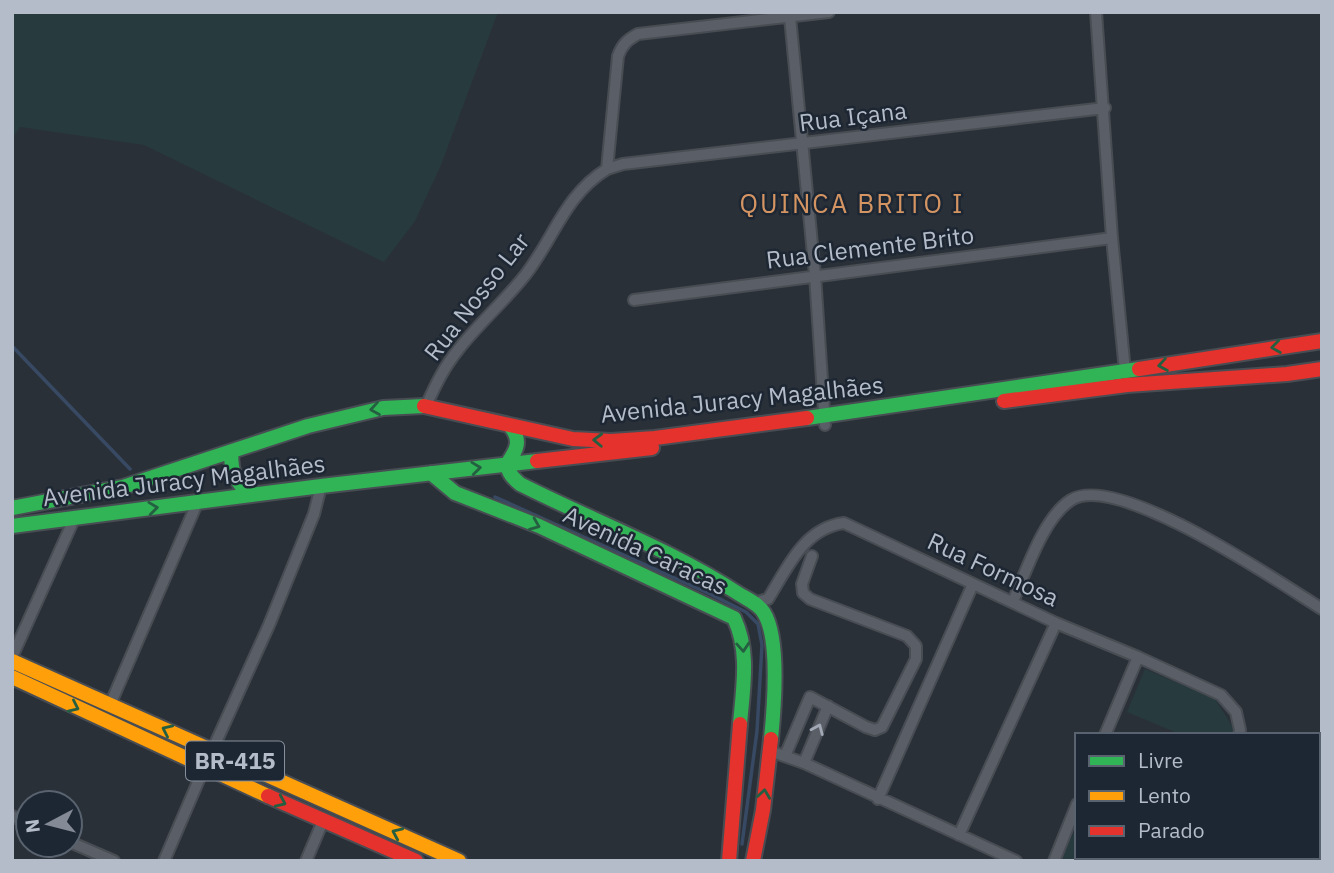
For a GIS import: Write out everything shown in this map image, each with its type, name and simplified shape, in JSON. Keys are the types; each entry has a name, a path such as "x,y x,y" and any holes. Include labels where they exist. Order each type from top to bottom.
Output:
{"main road":[{"name":"Avenida Juracy Magalhães","path":"12,526 321,486 602,455 1322,341"},
{"path":"1230,354 1233,377"},
{"name":"Avenida Juracy Magalhães","path":"12,508 122,487 361,411 426,406 573,439 611,441 825,421 1127,384 1322,369"},
{"path":"507,464 520,444 519,437 510,426"},
{"path":"232,451 230,463 234,479 251,495"},
{"name":"Avenida Caracas","path":"507,464 511,477 520,484 680,559 725,583 766,614 771,627 778,753 753,861"},
{"name":"Avenida Caracas","path":"431,473 455,493 539,526 734,618 742,634 745,667 730,860"},
{"name":"BR-415","path":"12,659 459,861"},
{"path":"12,677 204,768 416,861"}],"street":[{"path":"607,169 618,56 628,39 638,34 829,12"},
{"path":"1096,12 1105,108 1112,238 1125,371"},
{"path":"790,17 815,275 825,421"},
{"name":"Rua Içana","path":"607,169 623,164 1105,108"},
{"name":"Rua Nosso Lar","path":"426,406 458,349 524,276 573,198 591,179 607,169"},
{"name":"Rua Clemente Brito","path":"634,300 1112,238"},
{"path":"212,751 269,625 314,514 321,486"},
{"path":"1013,601 1052,516 1072,499 1086,496 1136,505 1172,520 1206,537 1322,609"},
{"path":"110,705 198,501"},
{"path":"12,659 75,517"},
{"name":"Rua Formosa","path":"754,603 768,599 816,531 844,523 1056,623 1221,695 1236,712 1239,733"},
{"path":"812,556 802,584 803,593 810,599 907,636 916,646 916,659 882,727 875,730 866,727 810,697 778,753 1016,861"},
{"path":"878,799 973,584"},
{"path":"959,835 1056,623"},
{"path":"1106,733 1138,657"},
{"path":"804,763 828,706"},
{"path":"164,861 204,768"},
{"path":"1054,861 1075,809"},
{"path":"306,861 323,821"},
{"path":"84,848 114,861"}],"green space":[{"path":"12,12 498,12 441,165 415,221 384,262 144,145 20,127 12,139"},
{"path":"1145,669 1215,699 1234,733 1177,733 1127,712"},
{"path":"1075,830 1075,859 1191,859 1190,861 1059,861"}],"waterway":[{"path":"12,346 130,469"},
{"path":"495,497 710,594 746,612 758,624 762,645 757,731 742,844"}],"traffic: fast":[{"path":"807,418 1139,369"},
{"path":"12,508 123,487 308,426 383,408 424,406"},
{"path":"510,426 516,436 517,445 507,464 508,470 520,484 686,563 762,610 769,625 774,656 771,739"},
{"path":"232,451 235,476 251,495"},
{"path":"12,526 537,461"},
{"path":"431,473 455,493 539,526 734,618 744,657 740,724"}],"traffic: slow":[{"path":"12,661 459,861"},
{"path":"12,677 268,796"}],"traffic: jam":[{"path":"1139,369 1322,341"},
{"path":"1004,401 1127,385 1287,374 1322,369"},
{"path":"424,406 573,439 611,441 655,438 807,418"},
{"path":"537,461 652,448"},
{"path":"729,861 740,724"},
{"path":"753,861 763,810 771,739"},
{"path":"268,796 416,861"}],"district":[{"name":"QUINCA BRITO I","path":"852,204"}]}
